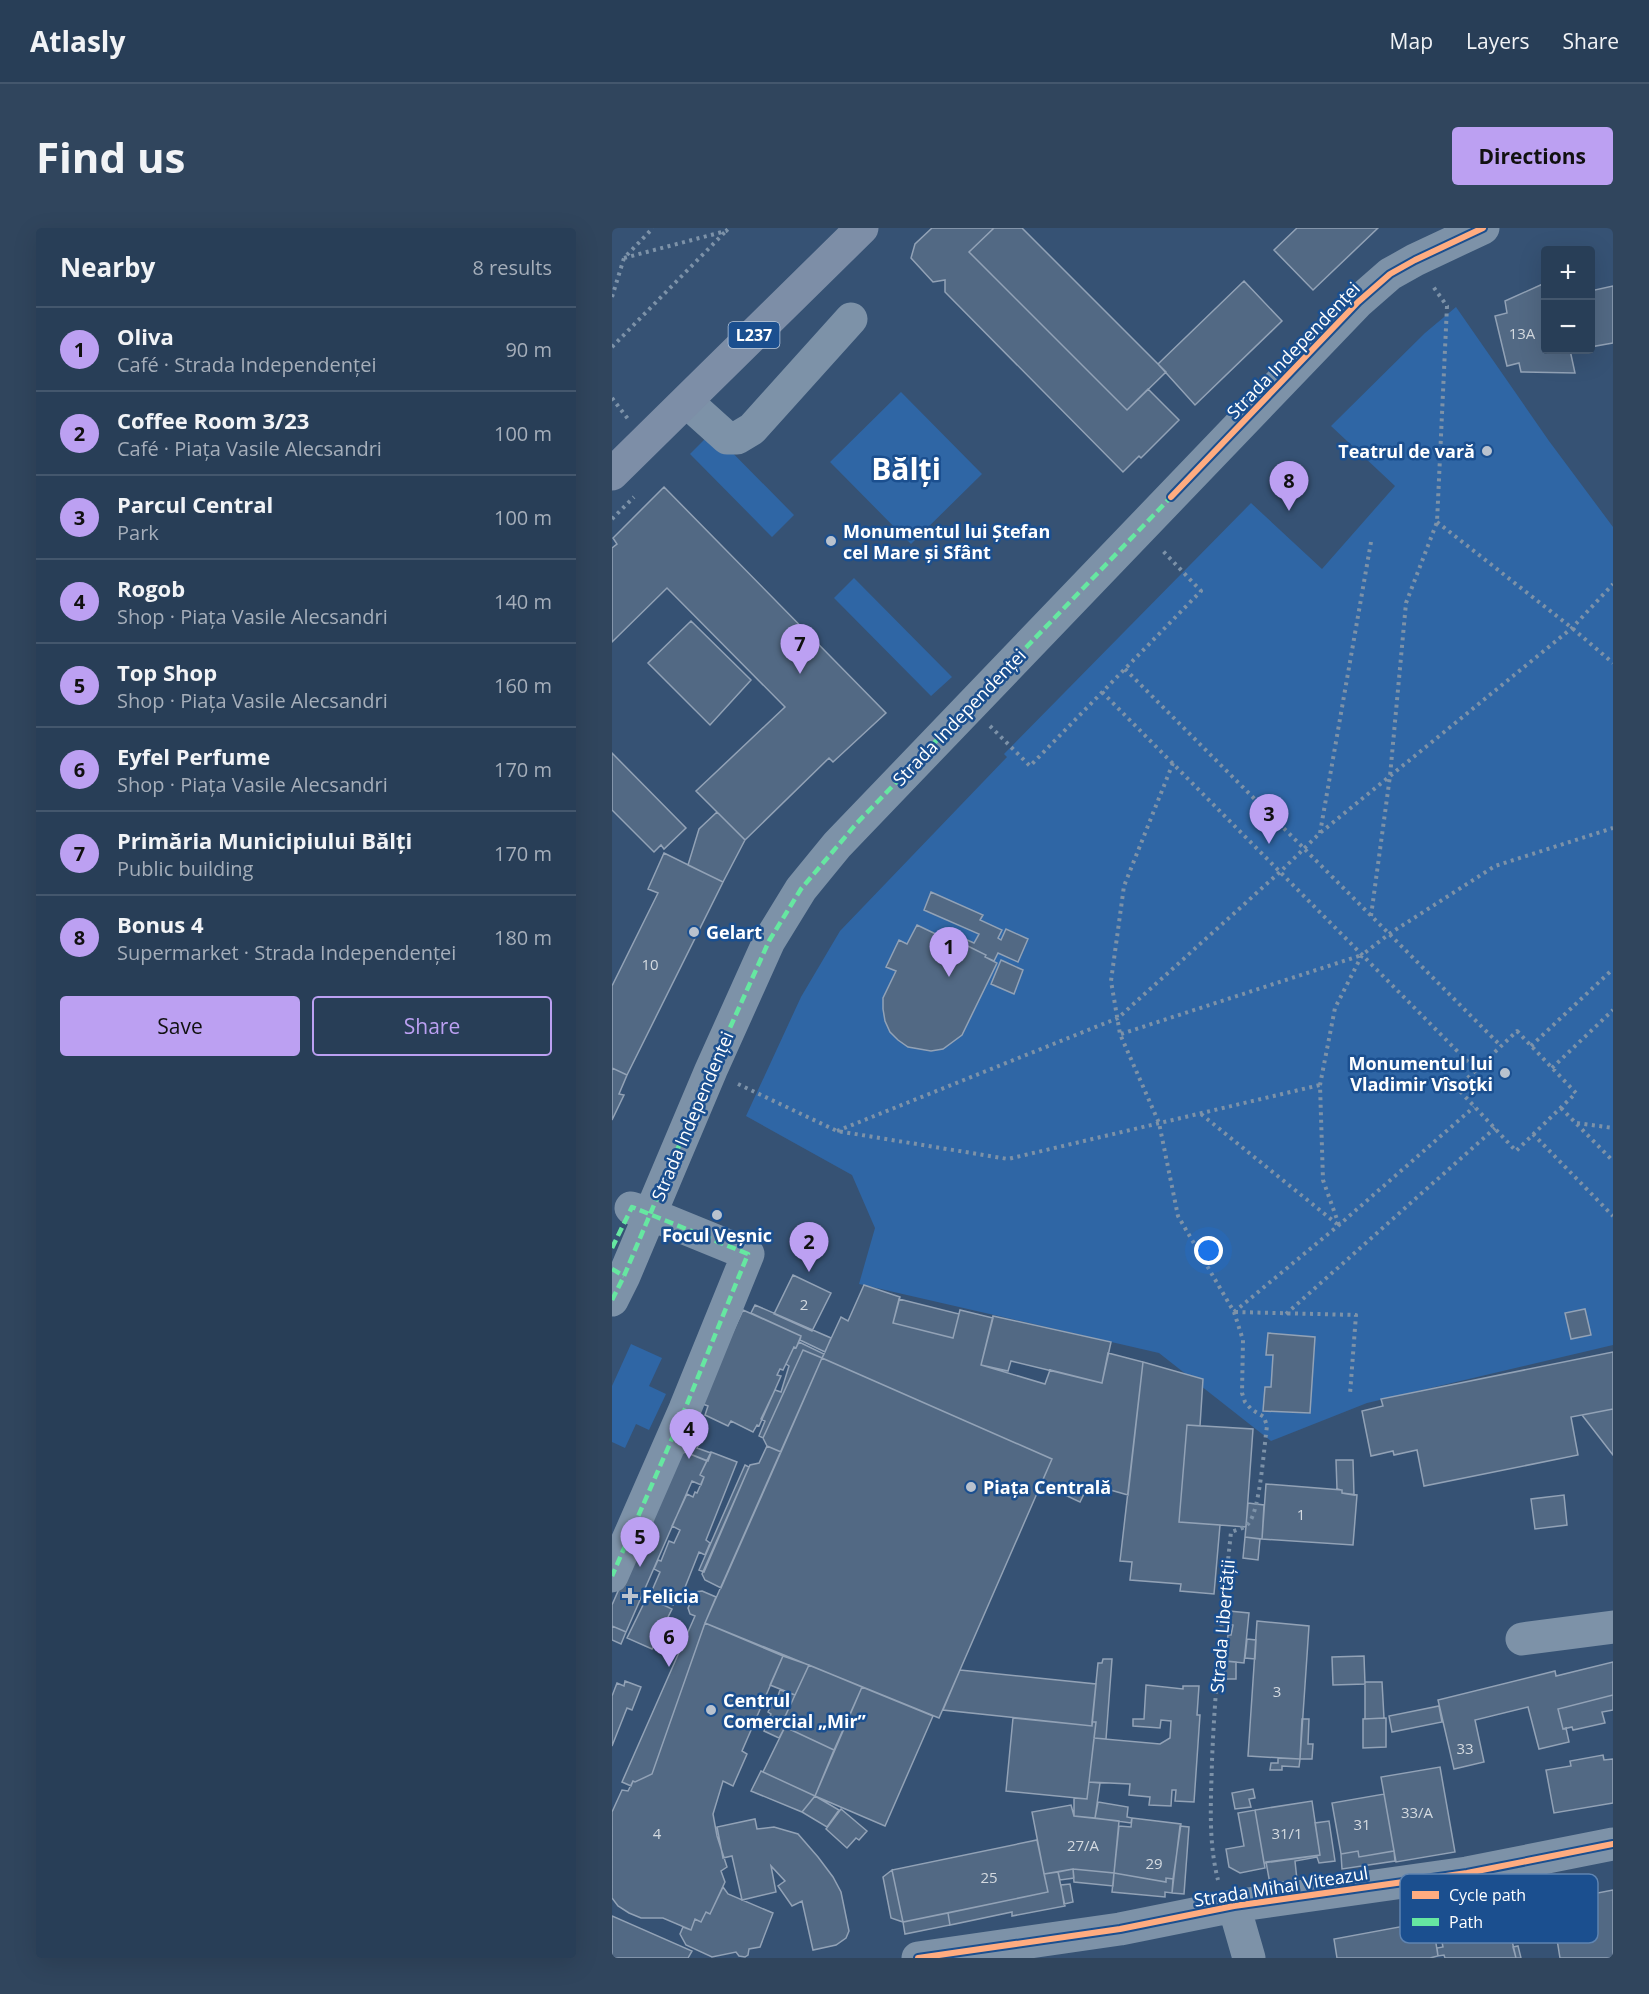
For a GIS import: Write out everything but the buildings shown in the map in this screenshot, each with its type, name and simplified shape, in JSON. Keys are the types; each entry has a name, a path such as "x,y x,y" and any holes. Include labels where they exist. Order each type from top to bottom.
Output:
{"main road":[{"name":"L237","path":"612,474 862,228"}],"street":[{"name":"Strada Independenței","path":"615,1273 650,1214 769,941 801,889 837,845 1358,302 1390,274 1414,260 1483,228"},
{"path":"687,402 728,438 737,438 752,429 851,319"},
{"path":"612,1576 685,1409 748,1254 650,1214"},
{"path":"1522,1639 1613,1627"},
{"name":"Strada Mihai Viteazul","path":"1460,1874 1613,1844"},
{"name":"Strada Mihai Viteazul","path":"918,1958 1120,1929 1234,1906 1400,1882"},
{"path":"1234,1906 1249,1958"}],"path":[{"path":"612,297 624,258 653,228"},
{"path":"624,258 728,230"},
{"path":"612,346 728,230"},
{"path":"1371,916 1390,776 1406,603 1437,522 1447,306 1414,260"},
{"path":"1437,522 1613,663"},
{"path":"970,707 1030,766 1201,591 1141,528"},
{"path":"1320,833 1371,542"},
{"path":"837,1131 1118,1018 1281,872 1320,833 1572,628 1613,584"},
{"path":"1125,669 1501,1046"},
{"path":"1102,692 1476,1070"},
{"path":"1120,1034 1362,955 1389,934 1495,866 1613,828"},
{"path":"1339,1226 1323,1180 1320,1085 1335,1008 1362,955"},
{"path":"1531,1046 1613,969"},
{"path":"1552,1068 1613,1010"},
{"path":"1517,1031 1576,1093 1516,1150 1457,1088 1501,1046 1517,1031"},
{"path":"711,1070 837,1131 1008,1159 1320,1085"},
{"path":"1234,1312 1339,1226 1474,1107"},
{"path":"1561,1108 1613,1161"},
{"path":"1200,1114 1339,1226"},
{"path":"1576,1123 1613,1128"},
{"path":"1286,1314 1495,1128"},
{"path":"1533,1134 1613,1216"},
{"path":"1234,1312 1356,1316 1350,1394"}],"shaded area":[{"path":"1456,307 1549,441 1613,527 1613,1345 1367,1403 1271,1441 1159,1353 859,1284 875,1228 852,1175 746,1116 801,997 840,931 1007,757 1004,754 1251,503 1322,569 1395,486 1331,426 1425,333"},
{"path":"901,392 982,474 911,544 830,462"},
{"path":"712,432 794,515 772,537 690,454"},
{"path":"854,578 952,677 931,696 834,598"},
{"path":"631,1344 662,1358 649,1386 666,1394 649,1430 636,1424 625,1448 612,1442 612,1386"}],"marked path":[{"path":"612,1300 769,941 801,889 857,823 1171,497"},
{"path":"612,1248 632,1207 748,1254 685,1409 612,1576"},
{"path":"612,1269 624,1276"}],"cycle path":[{"path":"1171,497 1358,302 1390,274 1483,228"},
{"path":"1460,1874 1613,1844"},
{"path":"918,1958 1120,1929 1234,1906 1400,1882"}],"place":[{"name":"Teatrul de vară","path":"1487,451"},
{"name":"Bonus 4","path":"1289,511"},
{"name":"Monumentul lui Ștefan cel Mare și Sfânt","path":"831,541"},
{"name":"Primăria Municipiului Bălți","path":"800,674"},
{"name":"Parcul Central","path":"1269,844"},
{"name":"Gelart","path":"694,932"},
{"name":"Oliva","path":"949,977"},
{"name":"Monumentul lui Vladimir Vîsoțki","path":"1505,1073"},
{"name":"Focul Veșnic","path":"717,1215"},
{"name":"Coffee Room 3/23","path":"809,1272"},
{"name":"Rogob","path":"689,1459"},
{"name":"Piața Centrală","path":"971,1487"},
{"name":"Top Shop","path":"640,1567"},
{"name":"Felicia","path":"630,1596"},
{"name":"Eyfel Perfume","path":"669,1667"},
{"name":"Centrul Comercial „Mir”","path":"711,1710"}],"district":[{"name":"Bălți","path":"906,468"}]}
